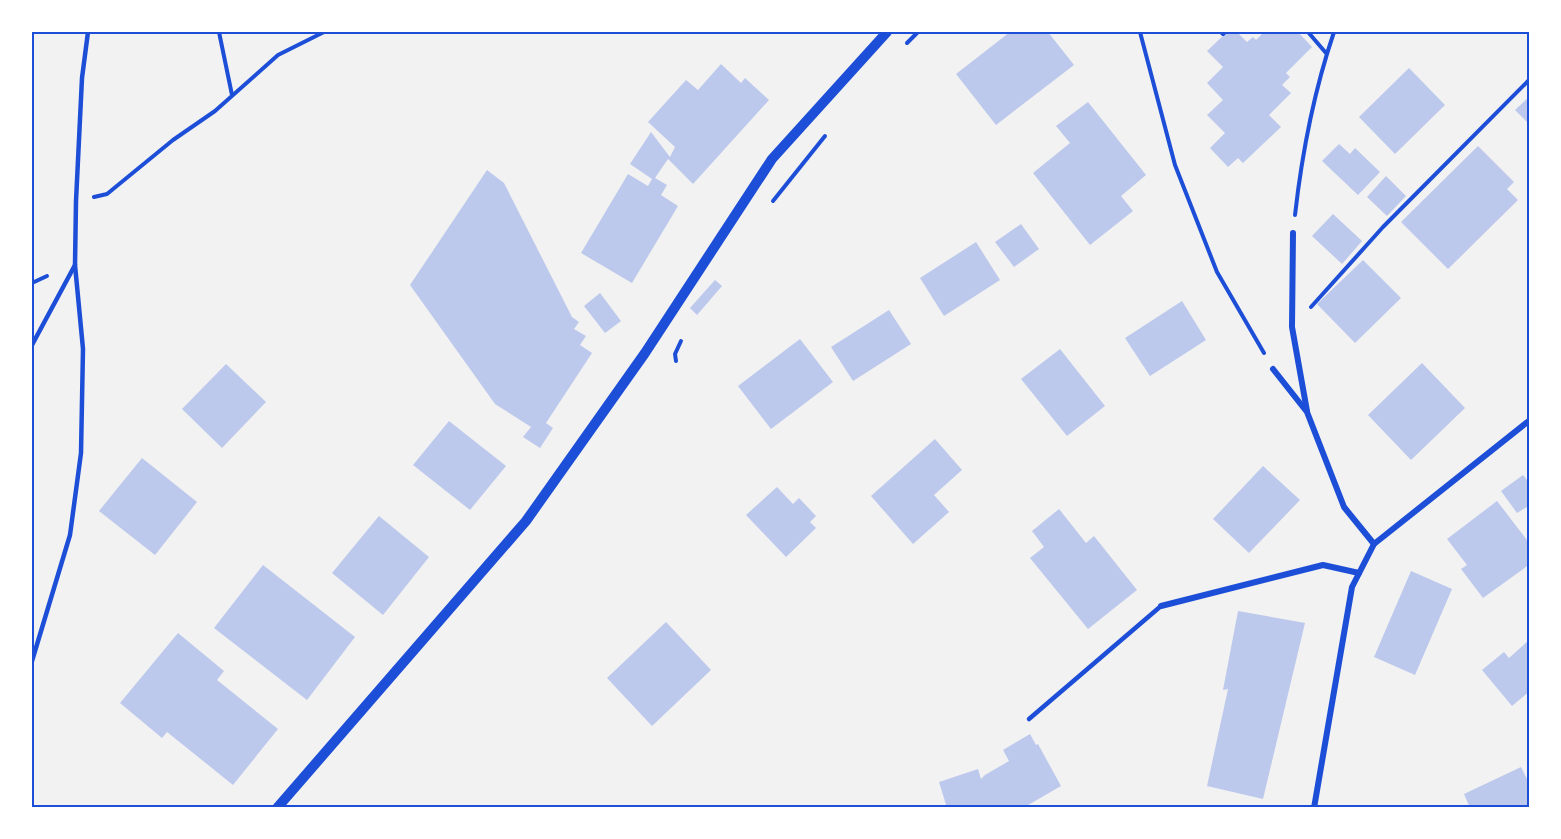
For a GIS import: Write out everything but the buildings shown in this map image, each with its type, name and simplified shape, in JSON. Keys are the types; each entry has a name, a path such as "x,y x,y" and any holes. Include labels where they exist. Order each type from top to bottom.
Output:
{"street":[{"path":"277,807 526,521 645,353 772,159 887,32"},
{"path":"1293,233 1292,327 1307,412 1344,507 1374,544"},
{"path":"1273,369 1307,412"},
{"path":"1314,807 1352,587 1374,544 1530,420"},
{"path":"1161,606 1323,565 1359,573"}],"lane":[{"path":"32,661 70,535 81,453 83,349 75,264 76,201 82,78 88,32"},
{"path":"32,345 75,264"},
{"path":"1029,719 1161,606"}],"path":[{"path":"219,32 231,95"},
{"path":"76,201 107,194 173,140 215,111 278,55 324,32"},
{"path":"903,48 918,32"},
{"path":"1140,32 1176,165 1217,272 1273,369"},
{"path":"1308,32 1326,54"},
{"path":"1293,233 1301,162 1326,54 1334,32"},
{"path":"1292,327 1383,227 1530,79"},
{"path":"770,204 828,133"},
{"path":"675,354 676,361"}]}
